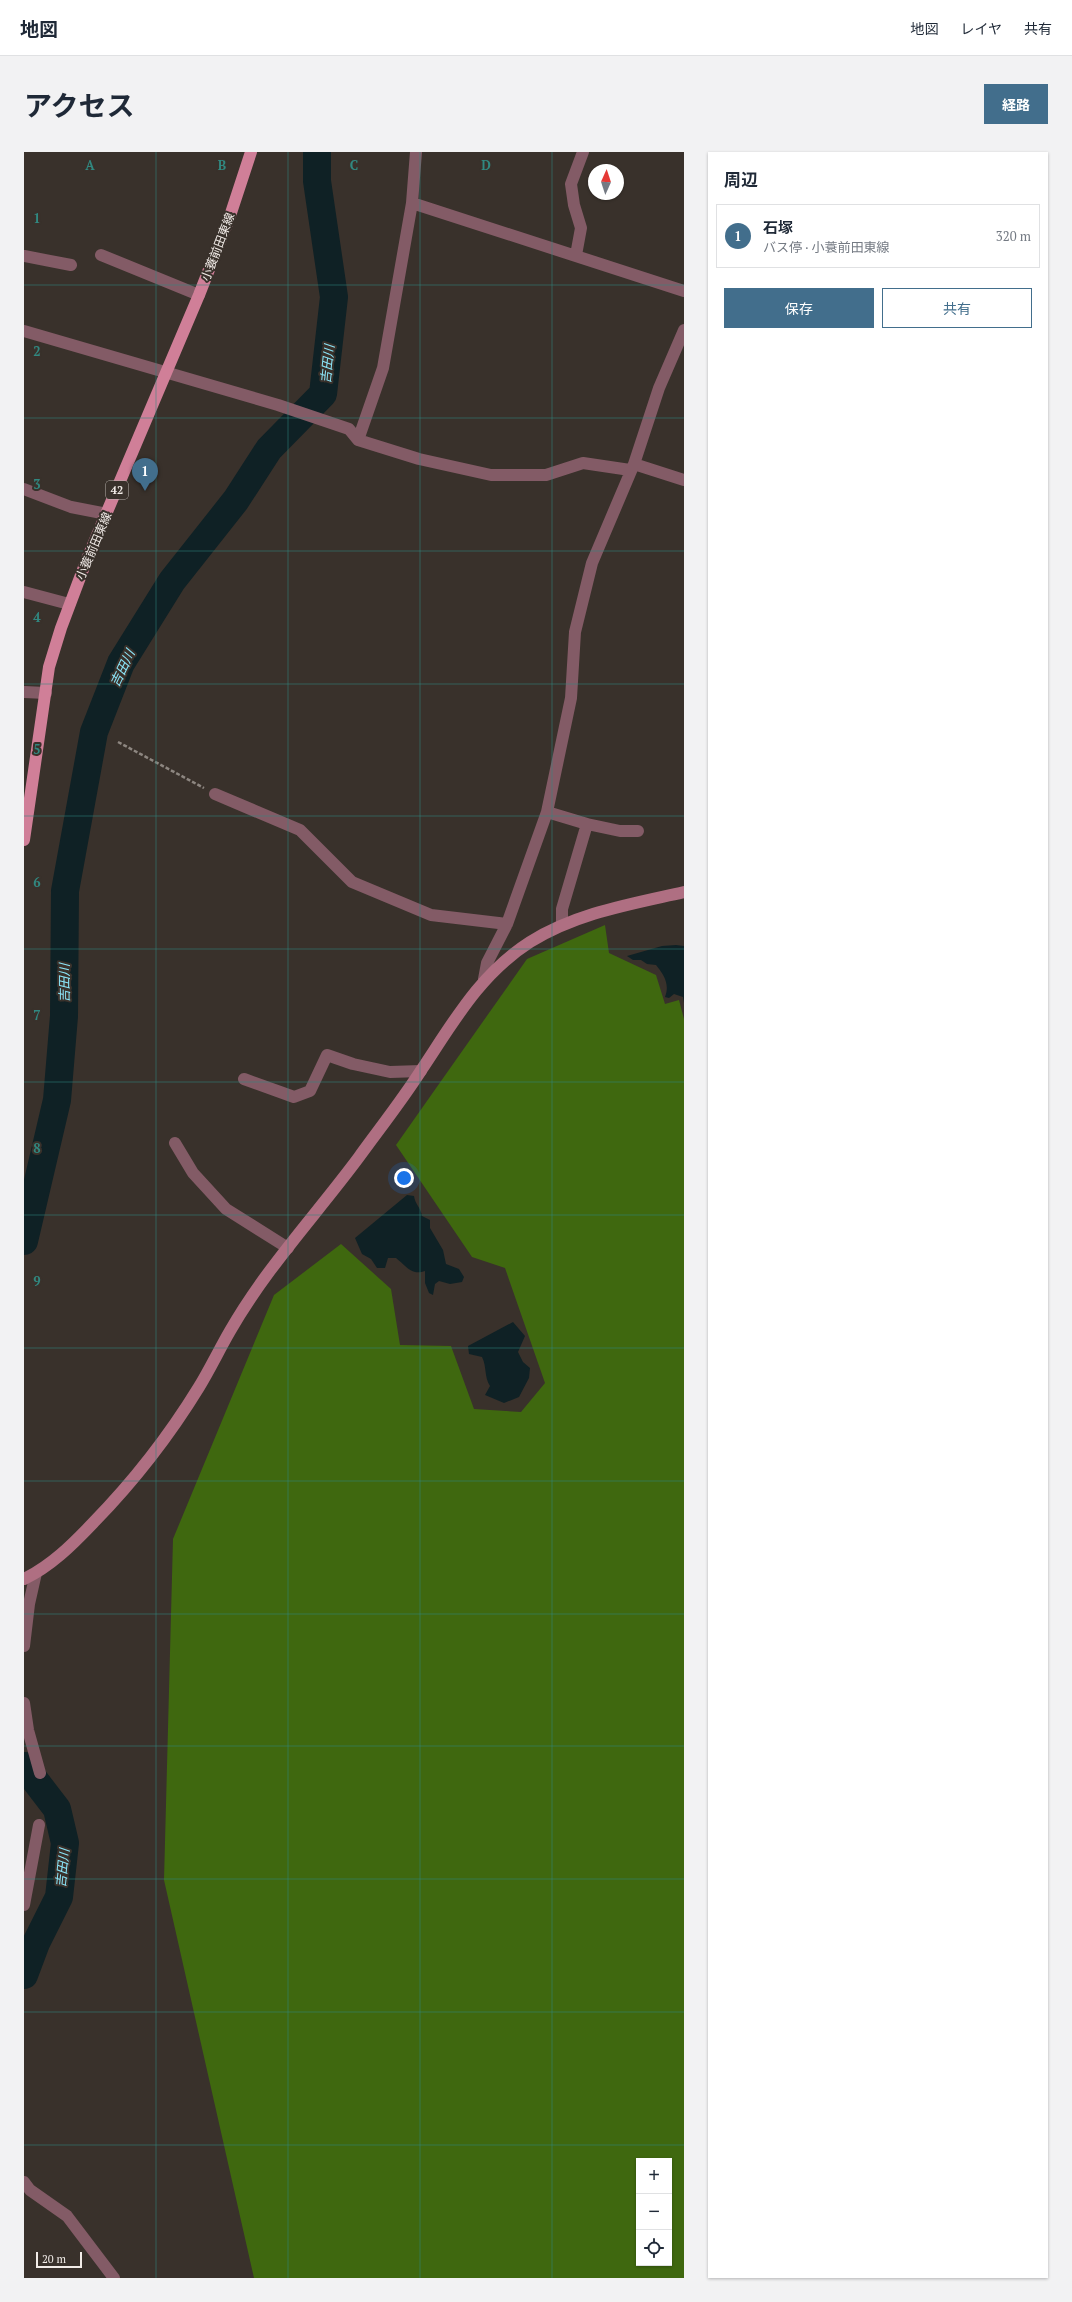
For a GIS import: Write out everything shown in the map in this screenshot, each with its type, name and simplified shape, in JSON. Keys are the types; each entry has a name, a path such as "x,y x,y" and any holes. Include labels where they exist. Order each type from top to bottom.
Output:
{"main road":[{"name":"小蓑前田東線","path":"24,840 49,667 69,604 199,295 230,216 251,152"}],"street":[{"path":"358,440 383,368 412,203 416,152"},
{"path":"576,255 581,228 574,205 571,184 583,152"},
{"path":"412,203 684,291"},
{"path":"101,255 199,295"},
{"path":"24,256 71,265"},
{"path":"484,979 487,962 507,924 547,812 570,698 575,632 592,563 632,467 658,388 684,330"},
{"path":"24,331 278,405 349,429 358,440 419,459 490,475 546,475 583,463 632,467 684,480"},
{"path":"24,489 71,507 107,514"},
{"path":"24,592 69,604"},
{"path":"24,692 46,693"},
{"path":"215,794 300,830 352,882 431,915 507,924"},
{"path":"547,812 587,824 638,832"},
{"path":"562,924 562,909 587,824"},
{"path":"24,1579 36,1573 67,1550 107,1508 153,1455 199,1387 258,1285 358,1159 421,1071 462,1007 484,979 528,943 562,924 609,909 684,892"},
{"path":"244,1079 294,1097 310,1091 327,1055 353,1064 390,1072 421,1071"},
{"path":"176,1143 193,1174 226,1209 288,1248"},
{"path":"24,1646 29,1604 36,1573"},
{"path":"24,1703 28,1730 40,1773"},
{"path":"24,1905 39,1825"},
{"path":"24,2182 30,2190 67,2216 114,2278"}],"path":[{"path":"118,742 215,794"}],"green space":[{"path":"605,925 609,953 656,975 665,1004 679,1000 684,1019 684,2278 254,2278 164,1880 173,1539 274,1295 341,1244 391,1289 400,1345 451,1346 474,1409 521,1412 545,1383 505,1268 472,1257 396,1145 527,959"}],"shaded area":[{"path":"662,946 684,946 684,1003 683,997 674,994 669,998 665,997 667,988 665,980 656,965 647,964 641,960 633,960 627,956"},
{"path":"407,1195 414,1196 422,1216 430,1220 430,1228 443,1250 446,1264 459,1269 464,1277 462,1282 450,1284 439,1281 435,1284 433,1295 429,1293 425,1283 425,1271 413,1271 396,1258 388,1258 385,1268 377,1268 371,1259 362,1254 355,1238"},
{"path":"513,1322 525,1336 518,1352 523,1362 530,1368 529,1378 519,1397 504,1403 485,1395 490,1386 487,1379 484,1361 482,1357 469,1354 468,1346"}],"waterway":[{"name":"吉田川","path":"24,1241 57,1100 64,1016 65,891 94,732 121,663 172,581 236,500 269,449 323,394 334,297 317,181 317,152"},
{"name":"吉田川","path":"24,1766 57,1809 65,1843 59,1897 36,1943 24,1975"}],"place":[{"name":"石塚","path":"145,491"}]}
